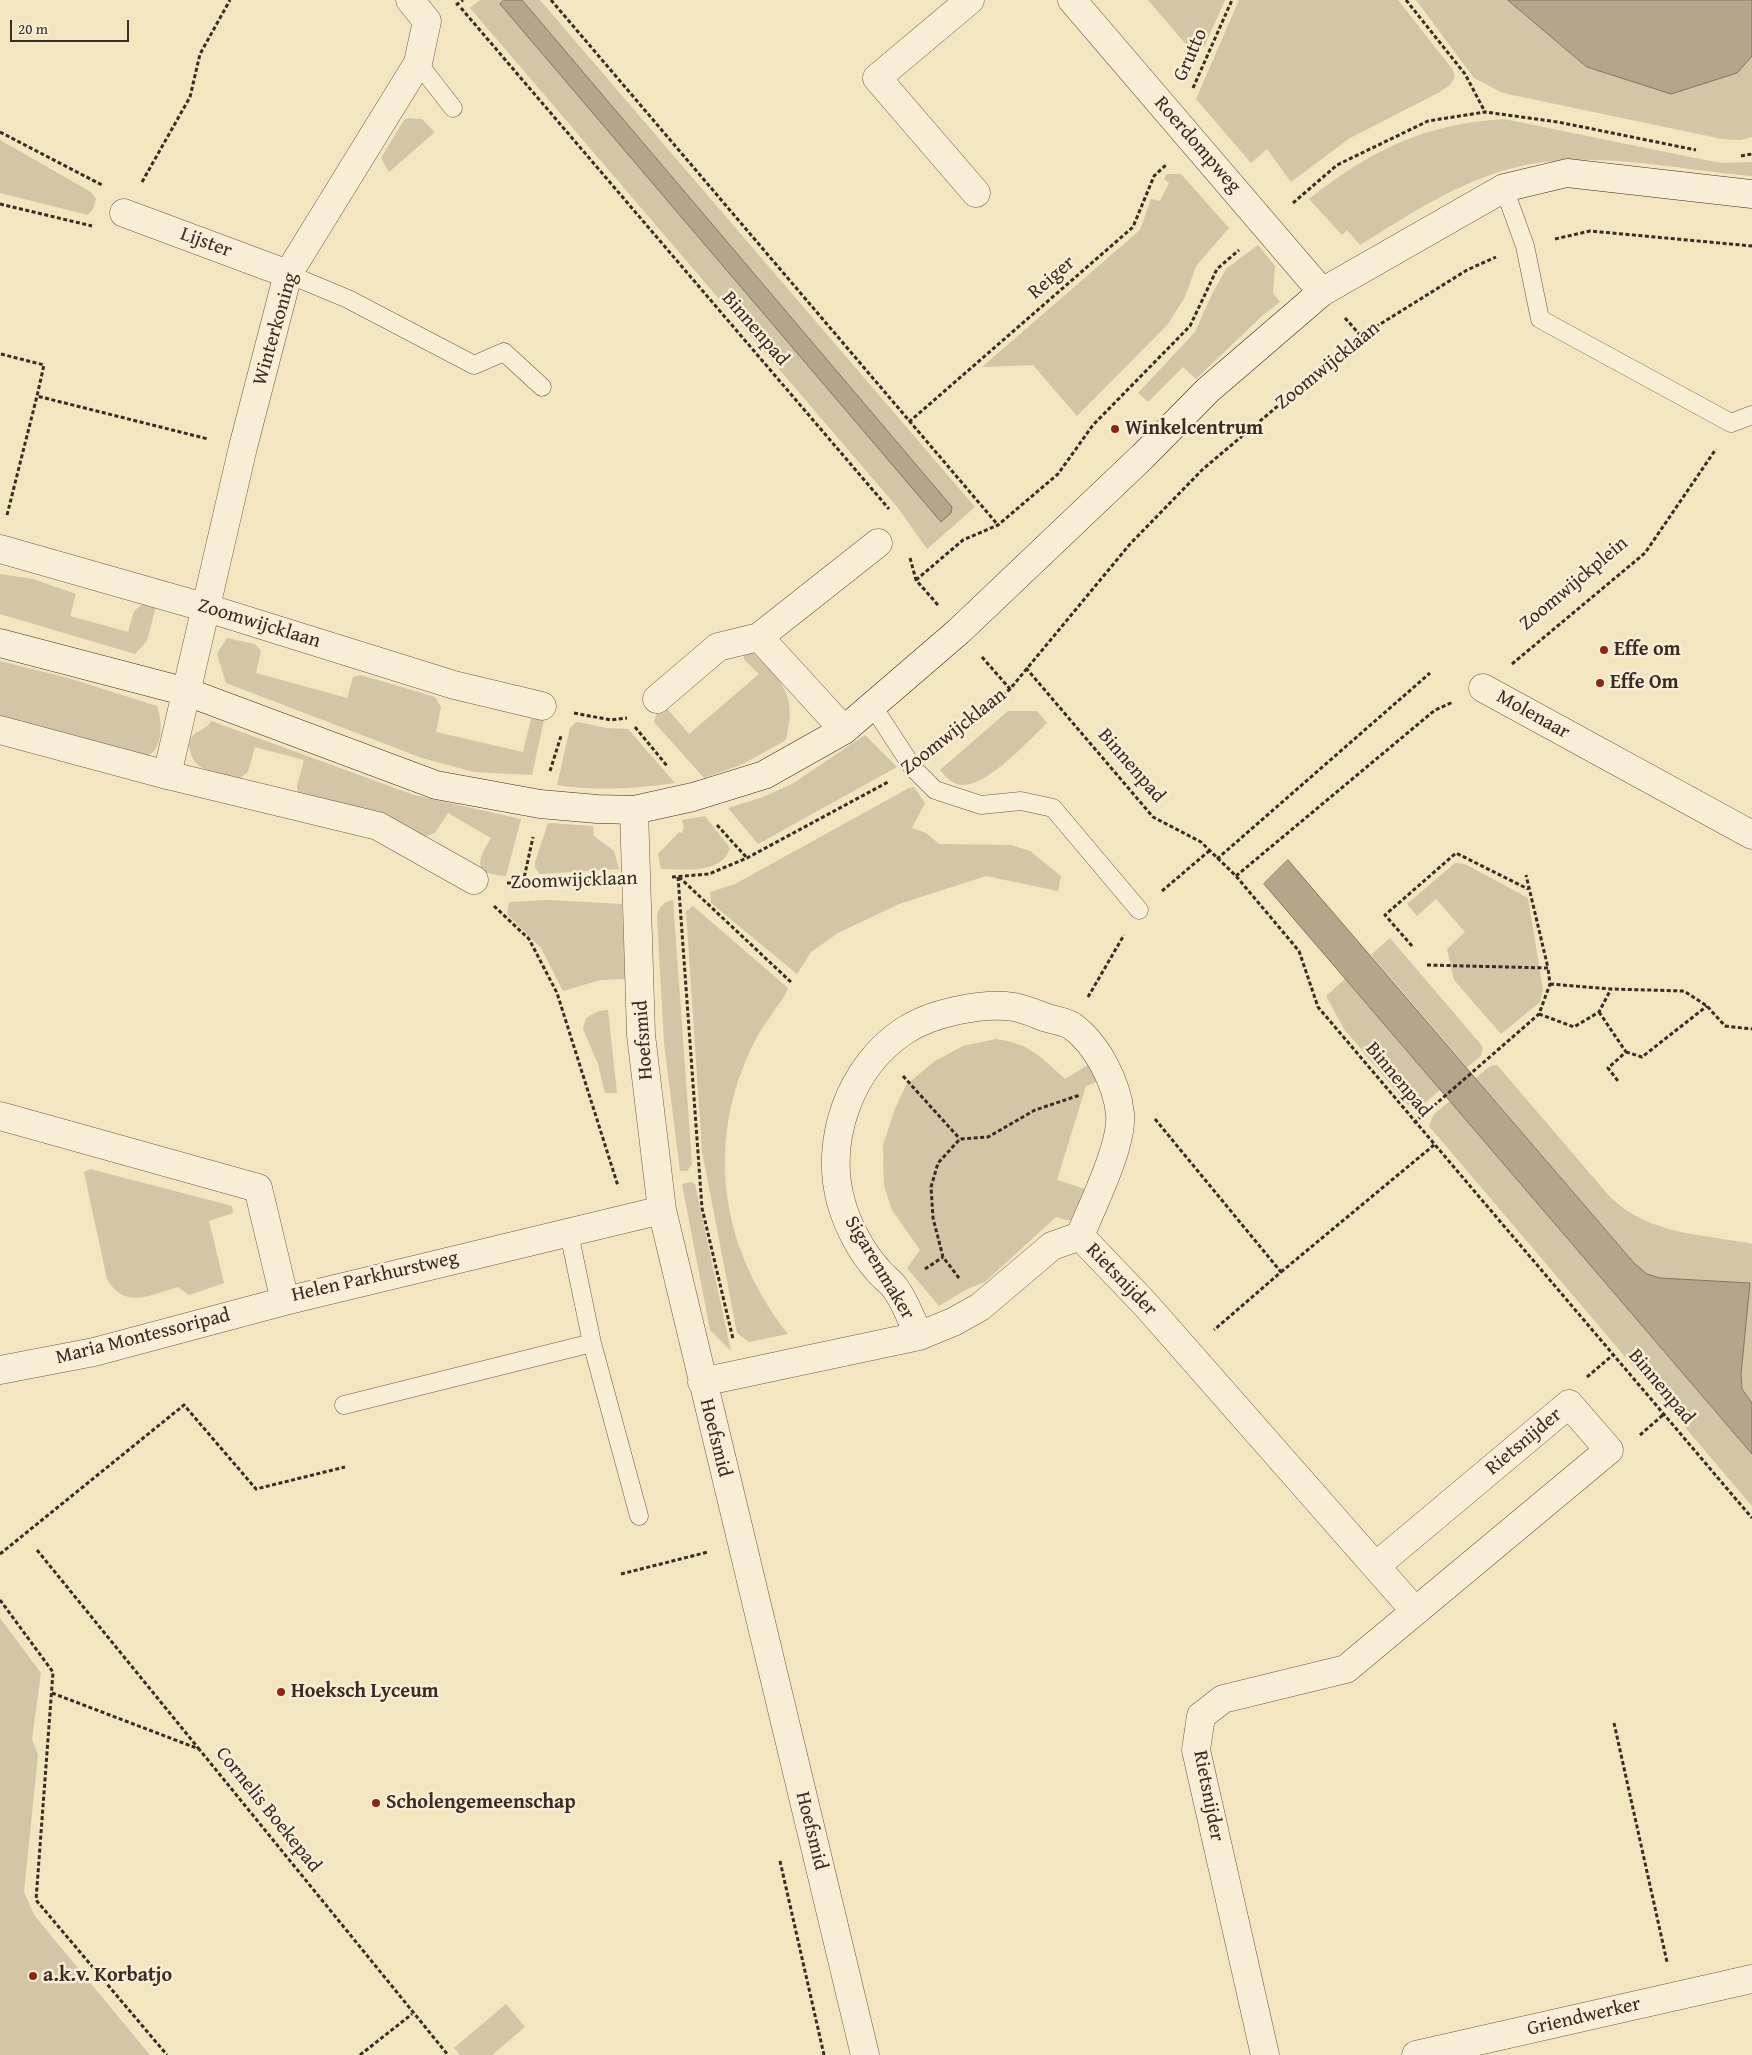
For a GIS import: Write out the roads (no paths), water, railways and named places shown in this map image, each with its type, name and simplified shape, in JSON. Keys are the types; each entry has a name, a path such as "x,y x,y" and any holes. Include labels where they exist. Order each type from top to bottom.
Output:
{"street":[{"name":"Winterkoning","path":"187,692 243,447 288,274 418,63 427,21 410,0"},
{"path":"970,0 877,78 976,193"},
{"name":"Roerdompweg","path":"1072,0 1322,292"},
{"path":"0,643 187,692 436,785 540,804 634,810 693,797 764,775 844,730 959,630 1143,456 1208,390 1322,292 1504,188 1567,173 1752,194"},
{"name":"Lijster","path":"124,213 288,274"},
{"path":"657,698 718,647 759,637 878,542"},
{"name":"Zoomwijcklaan","path":"0,549 207,608 454,685 542,706"},
{"path":"759,637 844,730"},
{"name":"Molenaar","path":"1484,688 1752,835"},
{"path":"168,775 187,692"},
{"path":"0,730 168,775 378,826 474,880"},
{"name":"Hoefsmid","path":"634,810 638,879 641,1035 662,1210 865,2055"},
{"name":"Sigarenmaker","path":"919,1336 896,1288 875,1268 853,1232 841,1202 837,1172 836,1143 844,1110 860,1077 880,1051 904,1031 931,1018 972,1008 1014,1007 1071,1025 1098,1052 1112,1084 1120,1114 1119,1136 1080,1236"},
{"name":"Helen Parkhurstweg","path":"0,1116 258,1188 285,1301 662,1210"},
{"name":"Rietsnijder","path":"702,1382 919,1336 952,1322 980,1307 1052,1246 1080,1236 1188,1352 1377,1565 1415,1611"},
{"name":"Maria Montessoripad","path":"0,1370 94,1352 285,1301"},
{"name":"Rietsnijder","path":"1265,2055 1196,1750 1201,1716 1223,1699 1346,1669 1609,1450 1569,1404 1377,1565"},
{"name":"Griendwerker","path":"1416,2055 1752,1979"}],"lane":[{"path":"418,63 454,108"},
{"path":"1504,188 1525,246 1540,319 1731,422 1752,414"},
{"path":"288,274 348,299 474,365 504,352 542,388"},
{"path":"872,705 913,768 934,790 981,805 1021,801 1052,808 1139,910"},
{"path":"569,1233 592,1343 639,1516"},
{"path":"344,1405 592,1343"}],"place":[{"name":"Winkelcentrum","path":"1115,429"},
{"name":"Effe om","path":"1604,650"},
{"name":"Effe Om","path":"1600,683"},
{"name":"Hoeksch Lyceum","path":"281,1692"},
{"name":"Scholengemeenschap","path":"376,1803"},
{"name":"a.k.v. Korbatjo","path":"33,1976"}]}
